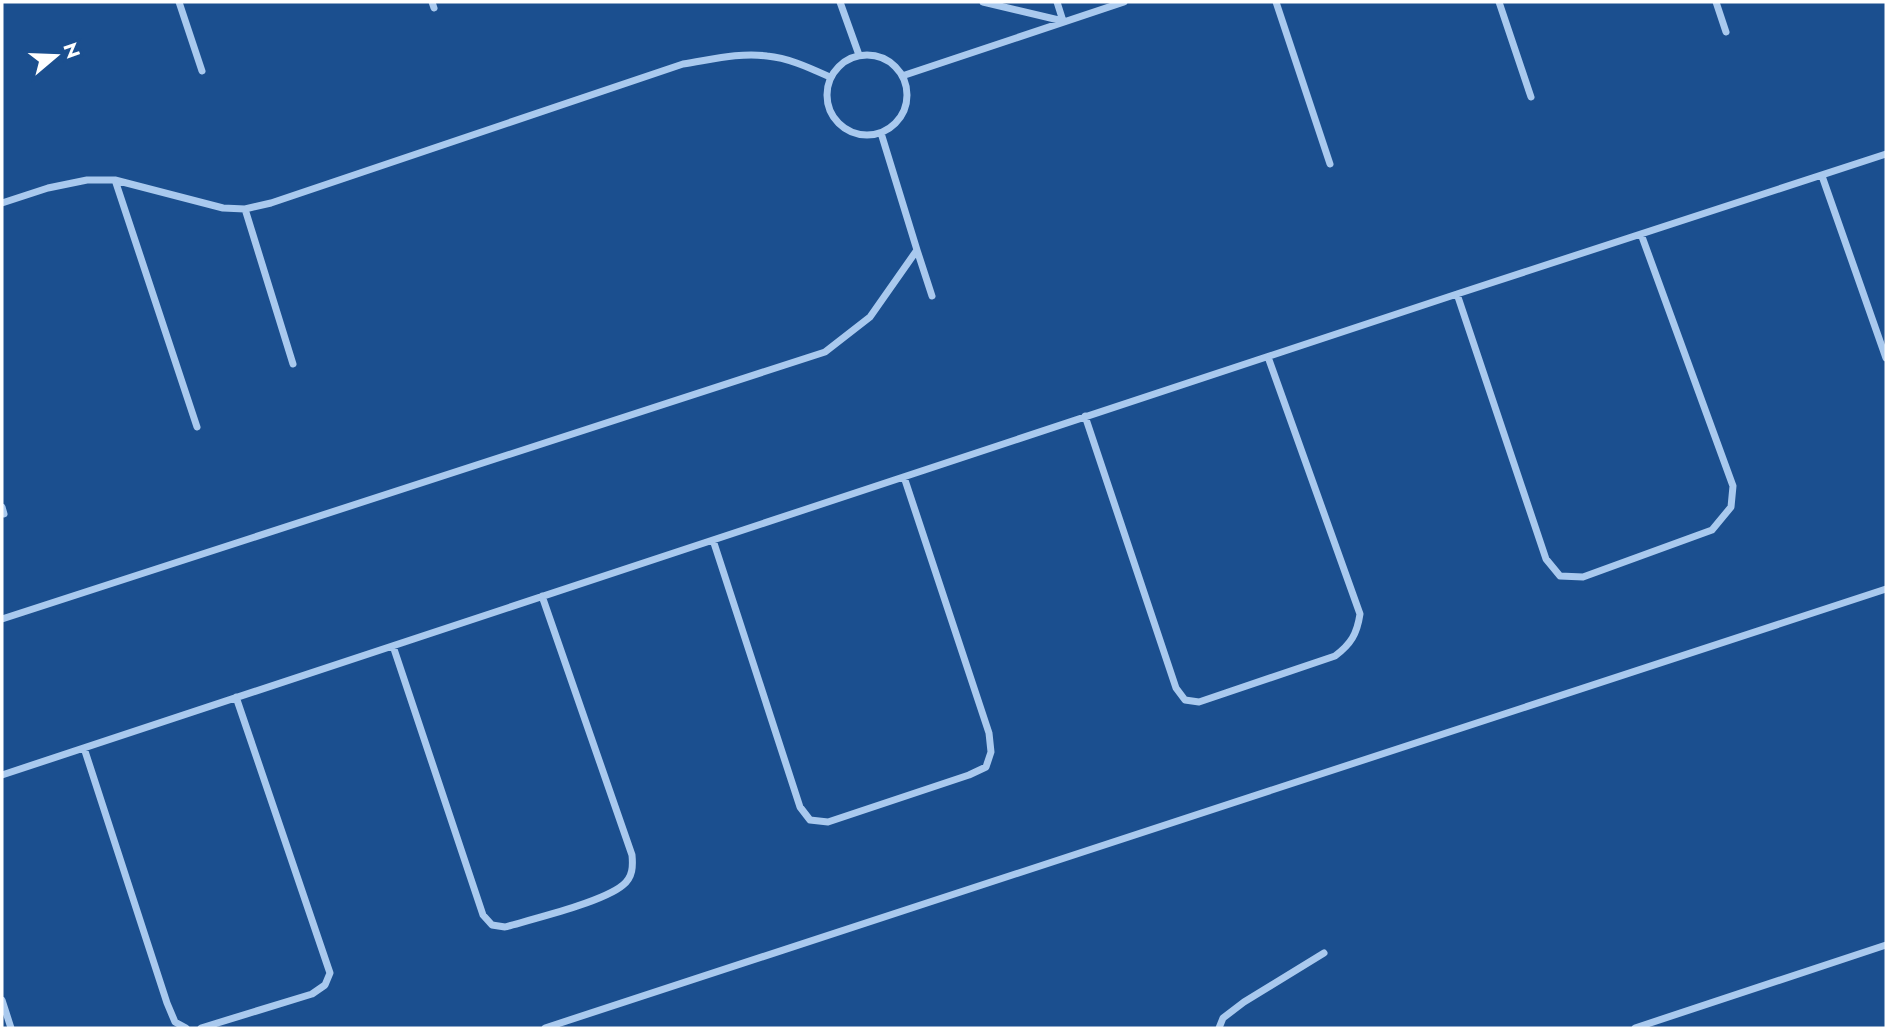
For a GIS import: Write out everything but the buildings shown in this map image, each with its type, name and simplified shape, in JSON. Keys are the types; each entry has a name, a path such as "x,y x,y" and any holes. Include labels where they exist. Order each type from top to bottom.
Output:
{"street":[{"path":"179,2 202,71"},
{"path":"840,2 859,55"},
{"path":"983,2 1063,22"},
{"path":"1057,2 1063,22"},
{"path":"902,76 1124,2"},
{"path":"1276,2 1330,164"},
{"path":"1499,2 1531,97"},
{"path":"1716,2 1726,32"},
{"path":"2,203 48,188 87,180 115,180 223,208 244,209 271,203 683,64 766,55 796,62 830,77"},
{"path":"859,55 884,58 902,76 906,89 906,102 901,116 893,126 881,133 854,133 842,127 832,117 827,97 830,77 842,63 859,55"},
{"path":"881,133 932,296"},
{"path":"2,775 1886,154"},
{"path":"1822,176 1886,358"},
{"path":"115,180 197,427"},
{"path":"244,209 293,364"},
{"path":"1457,294 1546,559 1559,576 1583,577 1712,530 1731,507 1732,486 1641,234"},
{"path":"2,619 825,352 870,317 917,250"},
{"path":"1086,416 1176,688 1185,700 1199,702 1335,656 1349,645 1358,630 1360,614 1268,356"},
{"path":"713,540 800,807 810,820 828,822 969,775 986,766 991,752 989,733 904,477"},
{"path":"545,1028 1886,589"},
{"path":"393,646 483,915 492,925 505,928 607,894 625,884 633,870 632,855 542,596"},
{"path":"201,1028 312,994 325,985 330,973 236,697"},
{"path":"84,748 167,1003 176,1021 186,1028"},
{"path":"1635,1028 1886,945"},
{"path":"1219,1028 1223,1018 1244,1002 1324,953"},
{"path":"2,1000 11,1028"}]}
